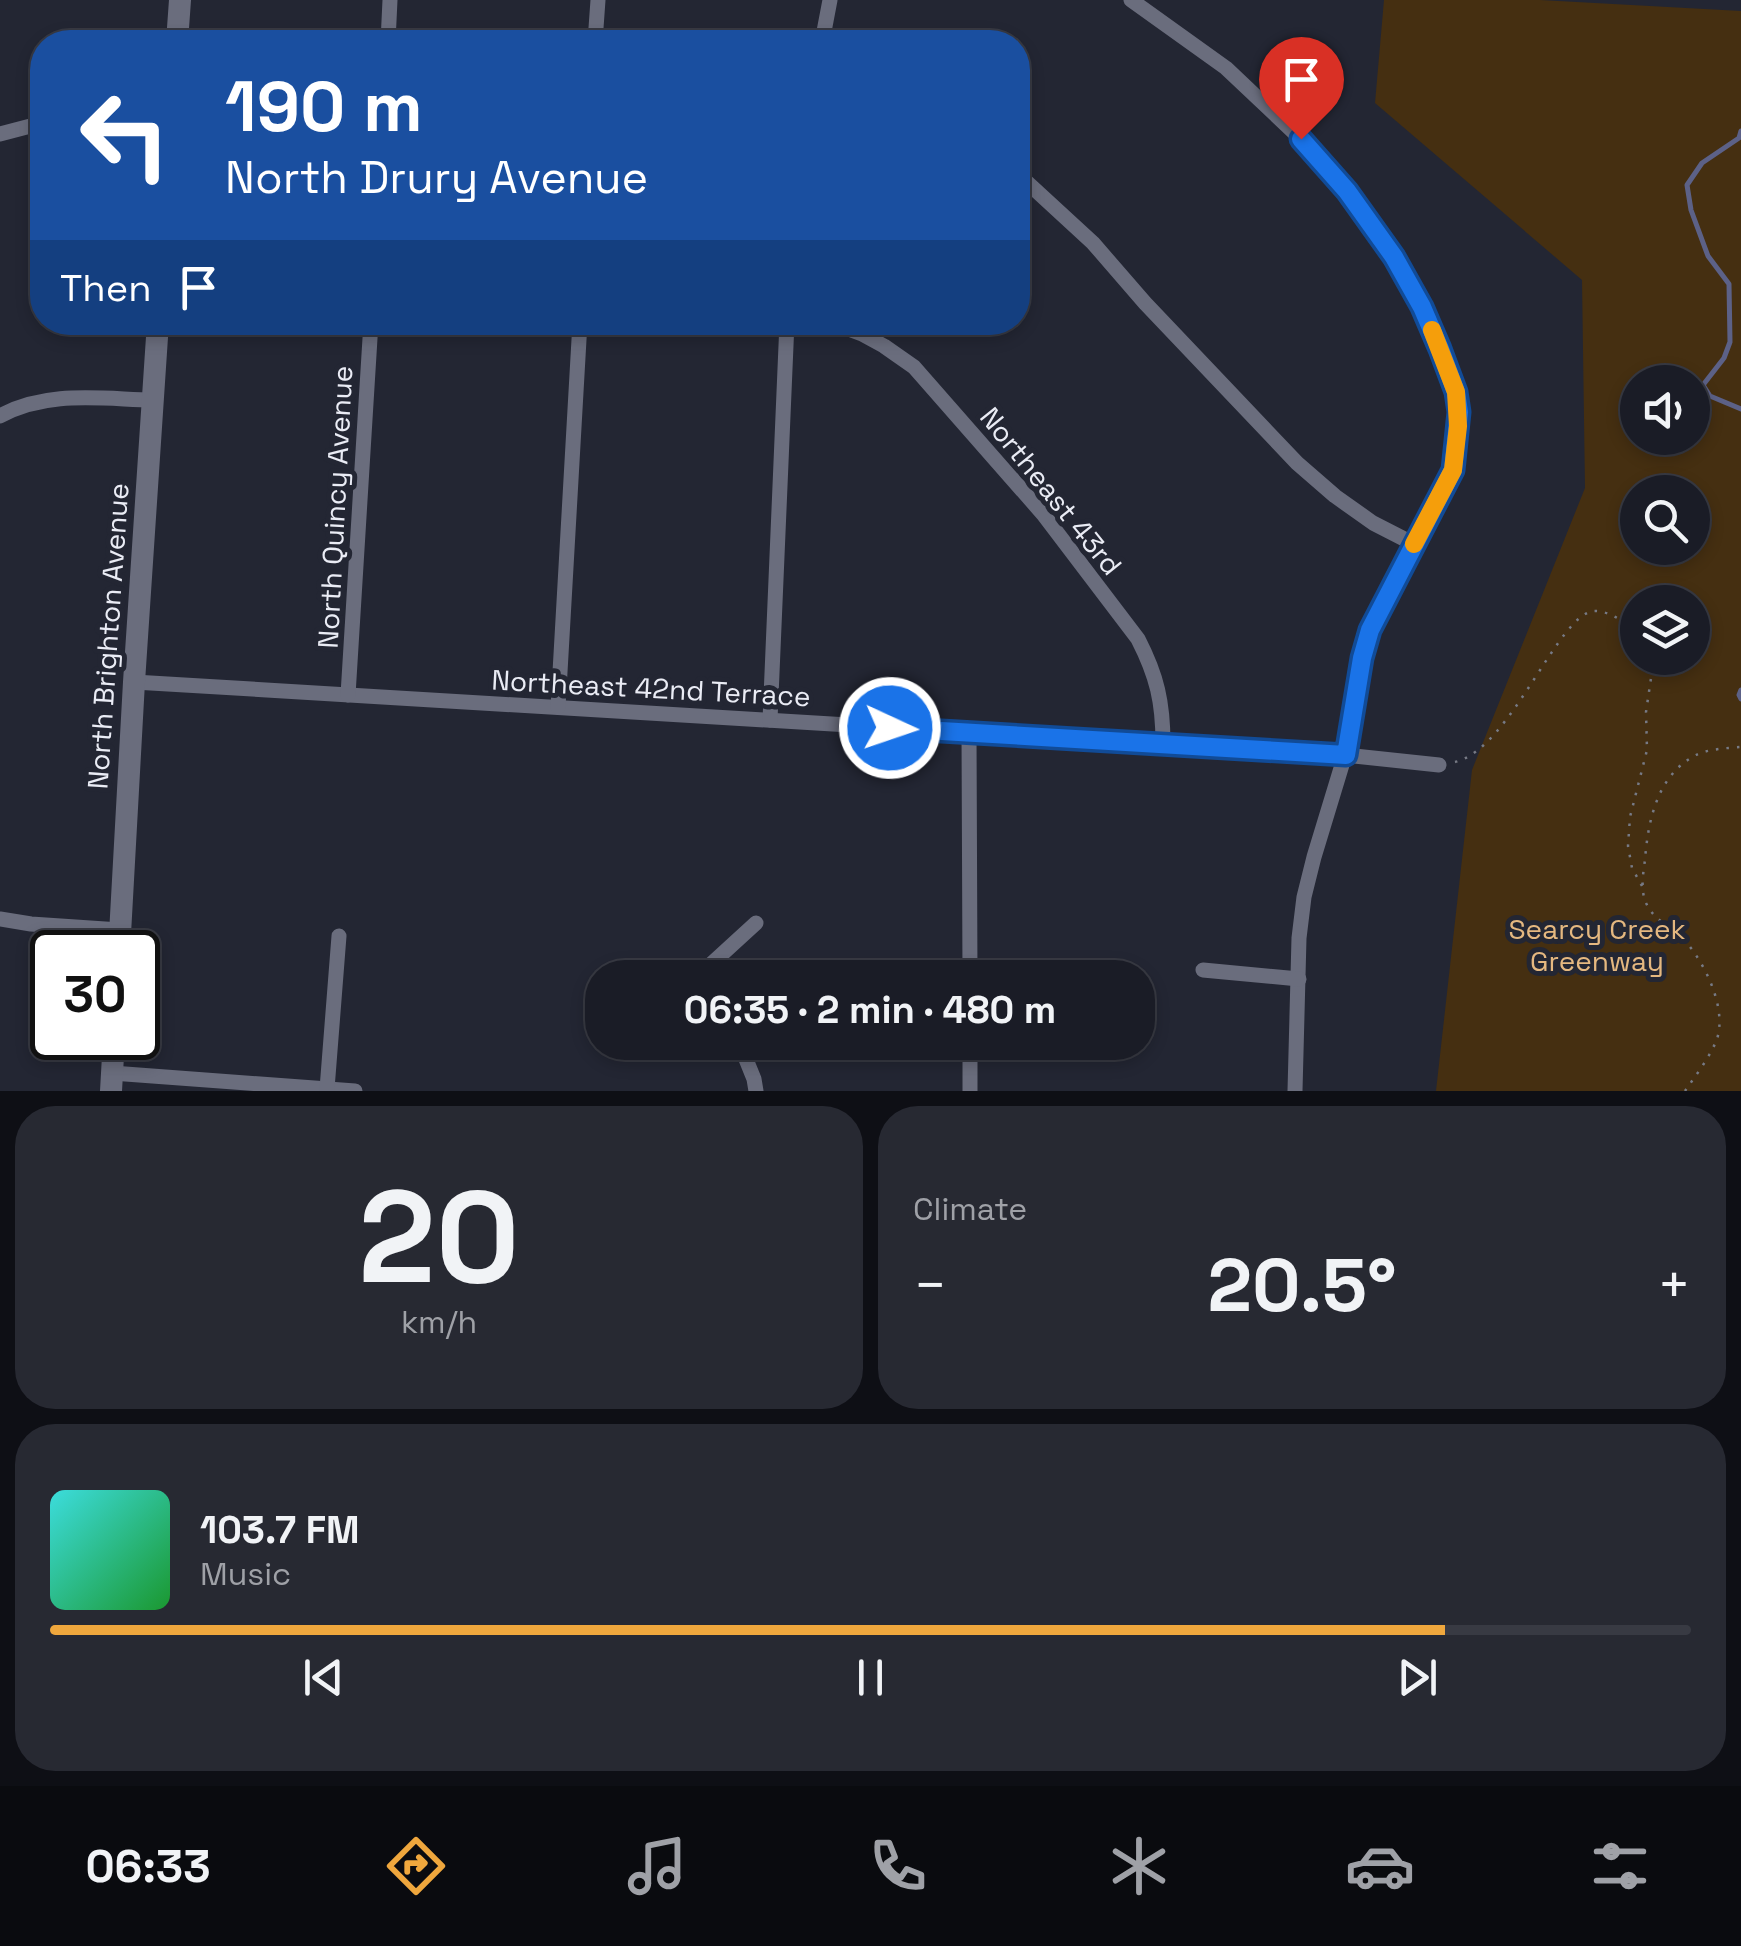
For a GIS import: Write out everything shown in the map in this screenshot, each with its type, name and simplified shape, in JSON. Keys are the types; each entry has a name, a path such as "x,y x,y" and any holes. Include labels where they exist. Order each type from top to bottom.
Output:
{"main road":[{"path":"178,30 180,0"},
{"name":"North Brighton Avenue","path":"120,930 157,335"}],"street":[{"path":"389,30 390,0"},
{"path":"596,30 598,0"},
{"path":"824,30 830,0"},
{"path":"1131,0 1226,68 1301,139 1347,191 1378,232 1422,307 1456,392 1459,412 1453,470 1370,630 1346,755 1304,897 1299,938 1295,1091"},
{"path":"0,134 30,126"},
{"path":"1030,185 1093,243 1296,463 1373,523 1414,544"},
{"name":"North Quincy Avenue","path":"348,695 370,335"},
{"path":"558,707 579,335"},
{"path":"770,720 786,335"},
{"name":"Northeast 43rd","path":"864,335 914,367 1044,514 1138,639 1149,660 1162,706 1162,744"},
{"path":"0,416 38,401 62,397 153,400"},
{"name":"Northeast 42nd Terrace","path":"134,682 1346,755 1439,765"},
{"path":"969,732 970,960"},
{"path":"0,919 62,930"},
{"path":"716,960 756,924"},
{"path":"326,1089 338,936"},
{"path":"1203,970 1298,978"},
{"path":"747,1060 756,1091"},
{"path":"970,1060 970,1091"},
{"path":"111,1082 355,1091"}],"path":[{"path":"1439,765 1462,760 1492,738 1580,616 1594,611 1620,620"},
{"path":"1644,890 1632,868 1628,846 1630,818 1647,750 1646,712 1651,675"},
{"path":"1685,1091 1718,1036 1718,1012 1713,986 1700,960 1682,938 1656,919 1644,901 1648,825 1661,791 1676,769 1698,754 1741,747"}],"green space":[{"name":"Searcy Creek Greenway","path":"1384,0 1540,0 1741,11 1741,1091 1436,1091 1472,770 1585,488 1582,280 1375,103"}],"waterway":[{"path":"1741,131 1739,138 1702,163 1687,185 1691,210 1708,256 1729,284 1730,342 1724,358 1703,385 1710,396 1741,409"},
{"path":"1741,690 1741,699"}],"slow traffic":[{"path":"1414,544 1453,470 1458,426 1456,392 1432,330"}],"route":[{"path":"890,728 1346,755 1370,630 1453,470 1459,412 1440,349 1394,257 1347,191 1301,139"}]}
